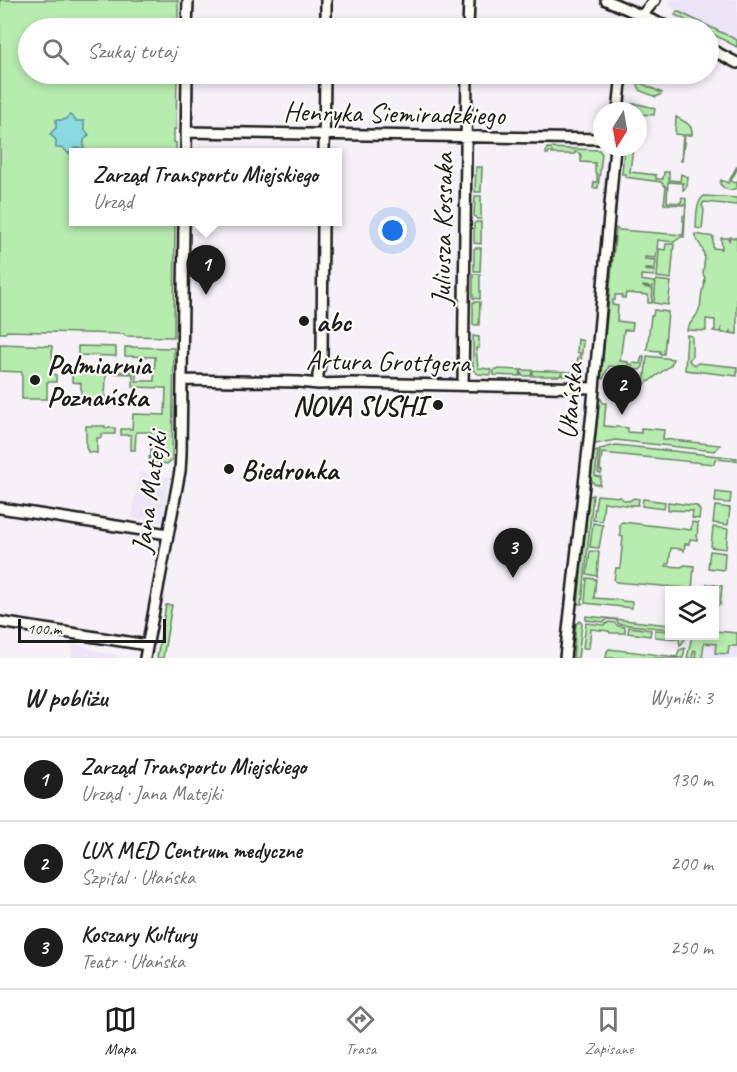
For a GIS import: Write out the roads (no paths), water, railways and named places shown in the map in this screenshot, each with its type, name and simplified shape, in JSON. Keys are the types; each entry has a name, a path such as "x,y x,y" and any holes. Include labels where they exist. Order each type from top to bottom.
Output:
{"street":[{"path":"187,18 188,0"},
{"path":"326,0 326,18"},
{"path":"468,18 469,0"},
{"path":"606,0 646,18"},
{"path":"641,16 655,0"},
{"path":"719,54 737,63"},
{"path":"186,148 187,84"},
{"path":"324,148 325,84"},
{"name":"Juliusza Kossaka","path":"463,385 467,84"},
{"path":"619,102 621,84"},
{"name":"Henryka Siemiradzkiego","path":"186,132 593,139"},
{"name":"Ułańska","path":"565,658 594,388 614,156"},
{"name":"Jana Matejki","path":"145,658 180,471 184,226"},
{"path":"318,384 322,354 323,226"},
{"name":"Artura Grottgera","path":"182,380 594,388"},
{"path":"0,508 168,534"},
{"path":"0,622 147,645"}],"water":[{"path":"70,115 76,121 84,121 84,129 89,135 84,140 84,148 69,148 69,154 63,148 56,148 56,140 50,134 56,128 56,120 64,120"}],"place":[{"name":"Zarząd Transportu Miejskiego","path":"206,295"},
{"name":"abc","path":"304,321"},
{"name":"Palmiarnia Poznańska","path":"35,380"},
{"name":"NOVA SUSHI","path":"438,405"},
{"name":"LUX MED Centrum medyczne","path":"622,415"},
{"name":"Biedronka","path":"229,469"},
{"name":"Koszary Kultury","path":"513,578"}]}
